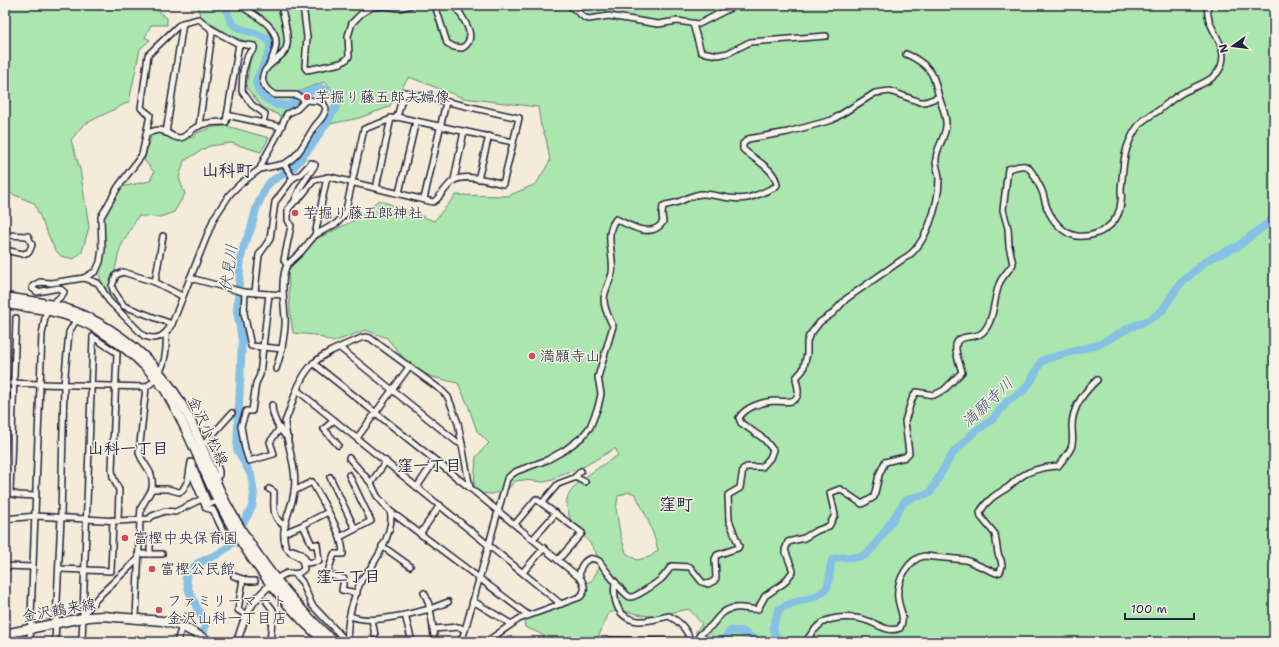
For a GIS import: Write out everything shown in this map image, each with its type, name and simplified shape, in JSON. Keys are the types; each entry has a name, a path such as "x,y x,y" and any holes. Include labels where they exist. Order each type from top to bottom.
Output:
{"main road":[{"name":"金沢小松線","path":"5,297 79,314 110,329 143,354 185,426 218,501 300,619 325,642"},
{"name":"金沢小松線","path":"5,304 49,308 77,319 95,328 115,341 168,384 187,413 236,527"},
{"name":"金沢小松線","path":"273,582 334,642"},
{"name":"金沢鶴来線","path":"5,634 96,616 162,621 182,626 209,642"}],"street":[{"path":"84,278 98,283 109,301 144,336 159,338 166,333 172,324 214,218 234,188 260,169 284,165 290,161 298,153 315,126 325,114 326,108 323,103 305,100 296,95 275,96 265,87 263,80 264,74 269,65 276,44 274,32 260,18 240,5"},
{"path":"269,65 281,55 287,46 287,32 281,5"},
{"path":"303,5 307,37 305,67 307,70 341,63 347,59 349,56 348,36 352,23 362,13 372,7 385,6 399,8 411,5"},
{"path":"435,5 447,42 454,47 462,48 468,45 470,41 470,32 455,5"},
{"path":"569,5 585,18 589,19 609,16 658,24 677,21 699,24 736,5"},
{"path":"608,642 610,640 692,642 710,627 722,613 736,608 751,610 758,609 765,596 784,583 793,571 785,550 788,542 804,538 829,526 835,516 830,493 840,489 862,504 874,498 885,462 905,457 909,453 905,421 912,399 916,392 934,395 944,390 962,372 956,349 957,342 961,338 980,335 984,332 991,317 1000,282 1013,264 1009,246 1008,228 1003,210 1008,169 1020,166 1027,167 1031,170 1042,191 1050,215 1060,228 1069,234 1077,236 1095,234 1105,230 1111,225 1118,213 1121,201 1123,168 1130,139 1138,125 1150,114 1157,111 1181,94 1214,76 1222,65 1223,56 1220,42 1210,23 1207,12 1208,6 1210,5"},
{"path":"30,642 42,334 49,308 64,292 59,288 37,292 32,288 40,282 60,282 84,278 96,271 100,262 102,249 101,216 118,186 142,155 150,115 141,108 148,55 183,23 199,19 211,29 239,44 254,46 254,49 248,55 243,71 242,91 252,105 265,114 263,123"},
{"path":"166,133 183,23"},
{"path":"693,24 701,52 718,55 728,53 750,42 826,36"},
{"path":"199,126 212,34 211,29"},
{"path":"147,133 160,130 175,137 182,138 189,134 193,128 213,122 226,122 239,44"},
{"path":"486,642 511,624 528,615 580,597 584,594 585,587 580,578 579,572 585,561 596,559 615,582 629,596 633,597 658,582 672,566 690,568 702,582 708,584 716,578 715,559 718,555 738,548 739,546 729,520 728,495 740,488 742,469 747,467 762,467 770,458 773,450 764,440 741,423 740,418 742,413 756,405 774,401 791,401 796,399 798,394 796,378 803,370 809,336 820,322 832,314 846,299 892,266 910,256 931,222 936,206 939,177 936,159 944,139 946,125 937,84 930,70 906,54"},
{"path":"461,642 505,484 511,475 548,460 565,450 582,437 593,421 598,408 601,394 598,377 613,326 604,301 613,262 610,234 616,219 640,230 650,231 660,227 663,222 662,214 664,206 691,196 703,194 735,199 757,196 775,187 777,185 776,178 743,149 743,144 748,139 788,132 831,120 875,93 884,91 896,92 920,102 925,102 939,97"},
{"path":"376,188 394,117 404,92 519,118 503,184 466,178 454,180"},
{"path":"260,169 265,155 282,128 287,114 297,109 305,100"},
{"path":"424,199 446,102"},
{"path":"228,115 282,128"},
{"path":"276,369 282,349 285,318 283,295 285,270 287,265 301,252 315,235 337,223 345,214 364,129 394,117 513,142"},
{"path":"399,193 416,121"},
{"path":"287,265 284,260 291,226 288,220 288,209 295,201 298,200 314,180 327,177 433,202 454,180 464,132"},
{"path":"478,179 489,136"},
{"path":"255,292 259,256 270,239 275,202 292,177 301,174 311,163 315,166 301,186 295,201"},
{"path":"284,165 292,177"},
{"path":"315,235 327,177"},
{"path":"5,235 28,236 32,245 29,252 23,254 5,250"},
{"path":"156,282 163,236"},
{"path":"172,324 124,306 113,290 112,286 116,275 122,272 156,282 182,296"},
{"path":"190,278 244,292 283,295"},
{"path":"244,292 244,313 251,346 282,349"},
{"path":"269,294 260,375 256,383 252,411 246,411 242,426 245,449 249,461 274,454 270,442 280,428"},
{"path":"16,318 8,493 36,496"},
{"path":"55,642 61,518 64,385 69,332 77,319"},
{"path":"136,619 141,508 152,489 153,480 150,469 142,461 139,453 146,387 157,376 163,363 167,347 166,333"},
{"path":"59,569 84,569 111,571 119,490 113,477 112,469 117,353 93,337 84,569 82,642"},
{"path":"237,642 249,608 258,596 273,582 288,573 295,574 304,569 302,560 290,552 285,544 285,526 294,491 292,460 285,422 308,369 313,363 325,355 361,338 370,338 441,390 448,397 458,423 470,488"},
{"path":"340,348 457,442 462,444"},
{"path":"313,363 580,578"},
{"path":"356,438 409,367"},
{"path":"806,642 822,623 841,618 854,617 892,630 900,628 903,623 903,618 898,598 899,584 905,571 919,557 924,556 966,560 996,573 1000,572 1002,566 995,534 981,517 980,512 985,503 1022,476 1029,472 1058,466 1071,447 1073,437 1073,415 1077,406 1086,392 1097,380"},
{"path":"5,383 146,387"},
{"path":"298,390 561,604"},
{"path":"272,405 272,412 283,434 288,438"},
{"path":"215,478 219,475 219,471 206,441 232,413"},
{"path":"334,420 324,429 338,445"},
{"path":"349,458 371,483 377,496 390,511 479,580 528,615"},
{"path":"417,487 435,460"},
{"path":"152,489 168,488 179,492 182,491 188,481 191,462 208,503 213,504 218,501"},
{"path":"371,483 386,462"},
{"path":"189,470 206,508 213,510 225,535"},
{"path":"542,503 558,484 575,477 582,471"},
{"path":"340,537 371,521 349,475"},
{"path":"330,477 355,529"},
{"path":"575,477 585,482"},
{"path":"294,491 312,482 340,537 343,554 334,554 327,574 344,579 342,590 357,593"},
{"path":"269,489 274,492 274,513 279,522 285,526"},
{"path":"5,519 36,516 116,521 140,520 149,519 152,516 165,511 175,512 202,499"},
{"path":"514,524 536,499 582,533 558,560"},
{"path":"420,534 440,505"},
{"path":"347,642 350,616 361,580 382,546 392,516 390,511"},
{"path":"284,533 328,512"},
{"path":"533,539 556,513"},
{"path":"290,552 292,550 298,551 303,555 307,563 319,561 317,544 312,545 303,525"},
{"path":"150,540 150,554"},
{"path":"382,546 410,566"},
{"path":"523,572 544,548"},
{"path":"83,618 84,611 138,557 150,554 162,554"},
{"path":"5,566 33,567"},
{"path":"295,574 302,582 312,605 347,642"},
{"path":"234,576 255,581"},
{"path":"243,579 238,610 246,615"},
{"path":"615,582 615,603 620,611 626,616 632,620 639,621 669,616 675,619 685,629 692,642"},
{"path":"424,593 427,597 430,609 434,642"},
{"path":"473,601 511,624"},
{"path":"266,602 273,610 270,642"},
{"path":"350,616 358,619 372,620 405,615 430,609 448,602"},
{"path":"405,615 412,642"},
{"path":"372,620 375,635"},
{"path":"177,642 182,626"},
{"path":"432,629 459,627 465,630"}],"green space":[{"path":"5,5 150,5 167,18 167,25 151,25 145,37 150,40 140,49 129,102 83,125 71,140 80,169 89,227 82,252 74,259 61,256 55,250 34,203 5,191"},
{"path":"198,5 1274,5 1274,642 697,642 696,631 702,624 689,609 652,616 625,611 614,611 609,613 596,642 549,642 541,634 525,627 524,621 526,618 584,596 587,583 593,579 598,568 598,560 596,553 588,540 572,523 568,511 567,499 581,480 618,455 616,449 583,467 559,475 553,480 544,482 523,480 515,481 507,490 491,494 480,493 474,485 476,457 489,443 477,431 468,405 458,383 432,377 418,370 405,360 387,338 366,330 333,342 315,335 293,333 290,313 288,270 318,238 351,222 379,200 434,221 456,195 508,196 536,184 550,161 538,107 463,98 409,77 389,107 359,118 330,124 341,97 324,82 297,92 281,116 262,107 246,87 250,60 257,45 233,37 200,17","holes":["629,492 635,494 654,535 658,550 650,557 637,560 626,553 620,533 616,509 618,496"]},
{"path":"227,126 269,138 261,152 231,143 209,146 184,161 179,178 185,194 174,212 160,217 138,216 120,248 110,291 127,313 124,314 110,300 101,284 99,271 104,256 102,217 120,187 150,181 154,172 144,160 151,136 161,132 175,139 195,137 196,133 214,127"}],"waterway":[{"name":"伏見川","path":"200,642 205,624 189,591 186,578 187,574 198,563 218,554 233,542 252,507 254,494 251,475 237,449 242,340 237,311 241,257 244,245 251,229 256,209 265,189 270,182 294,167 313,144 335,109 336,103 336,98 333,93 321,88 303,94 287,106 277,105 265,98 259,91 256,81 270,51 270,41 256,33 243,30 232,23 228,16 226,5"},
{"name":"満願寺川","path":"775,642 776,637 773,627 779,609 793,603 812,598 824,591 830,577 832,560 840,557 859,557 868,553 879,540 905,501 930,493 949,459 956,450 974,432 992,420 1008,401 1023,391 1031,381 1041,362 1046,359 1100,344 1131,327 1149,320 1161,312 1179,285 1207,260 1238,246 1274,218"},
{"name":"満願寺川","path":"725,642 725,638 730,631 742,631 758,642"}],"place":[{"name":"芋掘り藤五郎夫婦像","path":"307,97"},
{"name":"芋掘り藤五郎神社","path":"295,213"},
{"name":"満願寺山","path":"532,356"},
{"name":"富樫中央保育園","path":"125,538"},
{"name":"富樫公民館","path":"152,569"},
{"name":"ファミリーマート 金沢山科一丁目店","path":"159,610"}],"district":[{"name":"山科町","path":"227,170"},
{"name":"山科一丁目","path":"128,448"},
{"name":"窪一丁目","path":"429,465"},
{"name":"窪町","path":"676,504"},
{"name":"窪二丁目","path":"348,576"}]}
